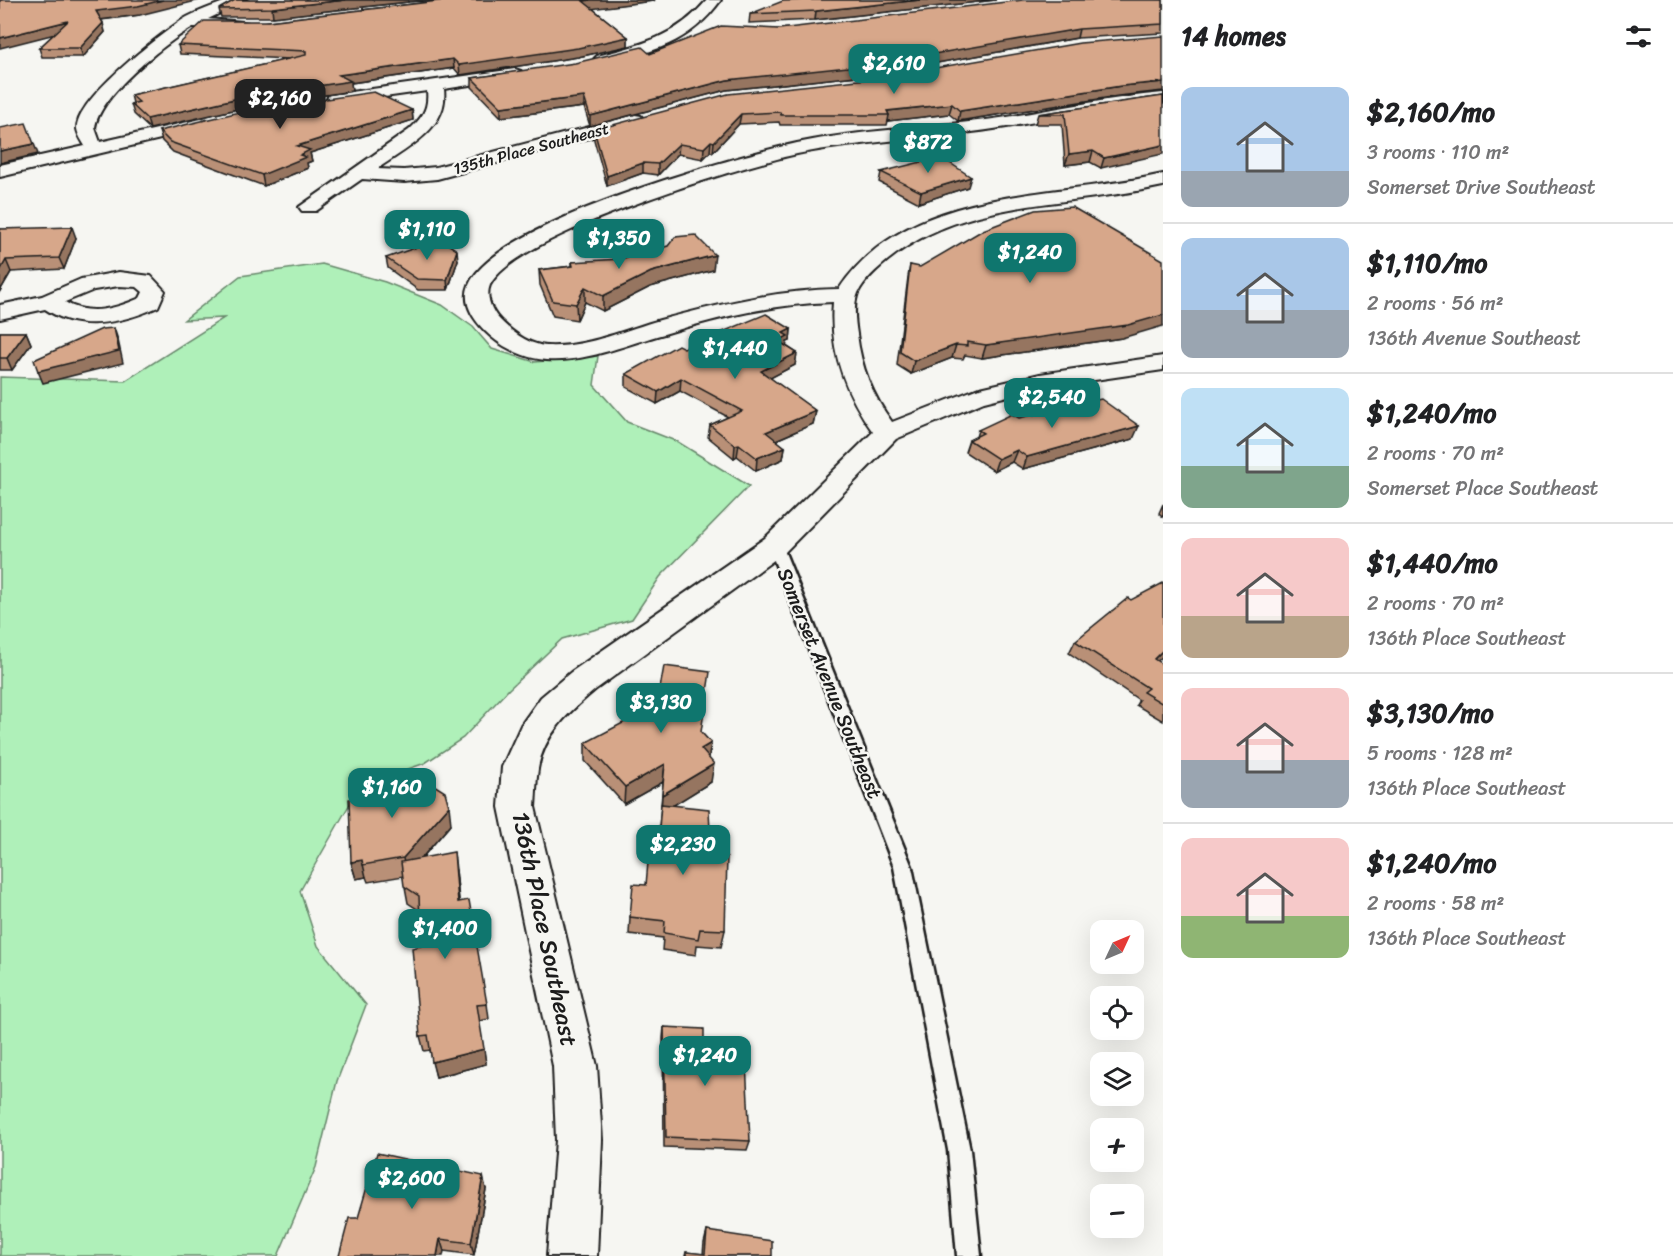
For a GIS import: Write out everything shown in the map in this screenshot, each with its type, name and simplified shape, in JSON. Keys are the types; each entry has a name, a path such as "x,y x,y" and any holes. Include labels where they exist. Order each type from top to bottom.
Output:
{"street":[{"path":"95,149 88,137 86,126 96,106 131,65 153,45 188,22 241,0"},
{"path":"587,62 642,49 694,24 714,0"},
{"path":"188,22 260,25"},
{"path":"694,24 715,27"},
{"path":"315,102 534,71"},
{"path":"309,207 427,123 437,102 435,86"},
{"path":"846,295 790,296 758,301 578,351 546,353 528,350 494,328 483,317 478,294 481,282 493,266 564,225 636,197 763,156 796,148 869,137 1034,119 1122,102 1163,98"},
{"name":"135th Place Southeast","path":"359,173 404,176 437,173 656,115"},
{"path":"0,171 223,119"},
{"path":"886,433 870,411 856,383 844,324 846,295 864,271 890,248 952,218 978,209 1014,202 1135,187 1163,180"},
{"path":"0,312 50,302"},
{"name":"Somerset Avenue Southeast","path":"776,545 886,433 976,396 1040,381 1163,363"},
{"name":"136th Place Southeast","path":"572,1256 579,1140 575,1066 517,807 520,766 533,735 553,706 583,681 776,545"}],"lane":[{"name":"Somerset Avenue Southeast","path":"776,545 903,867 959,1150 969,1256"}],"green space":[{"path":"322,264 385,282 442,305 473,327 492,349 535,362 598,356 594,385 627,422 678,442 749,486 660,577 632,619 562,639 509,689 463,738 425,763 360,786 300,891 318,946 366,1005 337,1081 316,1167 278,1256 0,1256 0,377 125,381 224,318 184,320 240,276"}],"building":[{"path":"0,0 163,0 138,6 96,11 103,23 80,48 39,48 68,21 0,38"},
{"path":"235,0 346,0 272,8 219,9"},
{"path":"447,0 590,0 583,1 628,37 578,48 459,65 453,59 339,75 351,81 243,97 147,119 131,104 139,102 131,95 306,55 306,51 178,45 204,21 268,21"},
{"path":"920,0 816,11 750,14 783,1"},
{"path":"1023,0 1163,0 1163,24 1079,29 876,64 727,80 590,116 584,97 501,107 472,78 575,63 642,47 650,54 721,26 779,29"},
{"path":"1163,36 1163,82 1121,86 960,111 952,104 887,111 889,115 781,115 780,112 741,114 714,142 711,141 704,148 679,144 658,164 643,163 607,176 594,130 728,94 877,78 1080,43"},
{"path":"374,92 412,110 297,146 310,150 300,155 306,157 262,175 170,142 159,131 244,111"},
{"path":"1163,96 1163,145 1104,158 1093,151 1069,154 1065,114 1038,114"},
{"path":"26,123 34,144 0,151 0,128"},
{"path":"941,157 971,177 921,192 881,172"},
{"path":"1072,207 1163,260 1163,315 1128,325 986,345 967,342 967,346 956,345 914,361 900,352 910,265 920,267 983,230 1035,210"},
{"path":"72,227 59,258 6,260 0,271 0,229"},
{"path":"695,235 715,255 651,272 603,296 585,287 576,304 553,301 539,270 573,266 572,262 620,259 668,246 675,237"},
{"path":"440,239 457,250 447,280 417,279 386,258"},
{"path":"766,314 791,329 783,333 788,336 778,341 797,353 761,371 816,411 766,432 785,447 757,458 739,444 735,445 710,425 742,411 681,378 658,392 626,374 678,345 684,348"},
{"path":"114,328 119,351 38,371 34,360 102,329"},
{"path":"0,332 26,332 7,358 0,358"},
{"path":"1101,399 1139,426 1027,457 1017,450 998,459 969,440 983,433 978,430 1012,414 1019,418"},
{"path":"1163,583 1163,650 1154,659 1163,665 1163,704 1143,692 1148,688 1075,641 1128,598 1131,600"},
{"path":"664,666 710,672 701,732 711,743 701,749 714,764 662,795 665,764 625,787 585,743 657,705"},
{"path":"411,776 412,788 434,785 445,792 449,806 403,858 363,865 362,860 351,862 349,799 369,795 369,783"},
{"path":"661,804 709,809 711,855 727,857 725,930 700,929 698,939 664,933 665,921 630,917 633,884 646,885 649,851 657,851"},
{"path":"454,852 458,902 469,900 487,1004 477,1005 484,1049 432,1062 428,1035 420,1036 412,948 421,946 419,896 404,886 401,862"},
{"path":"664,1027 704,1029 704,1041 745,1043 750,1141 666,1137"},
{"path":"377,1153 483,1176 471,1243 440,1239 437,1256 339,1256 349,1218 358,1218"},
{"path":"707,1231 772,1241 772,1256 686,1256 686,1252 705,1254"}]}
